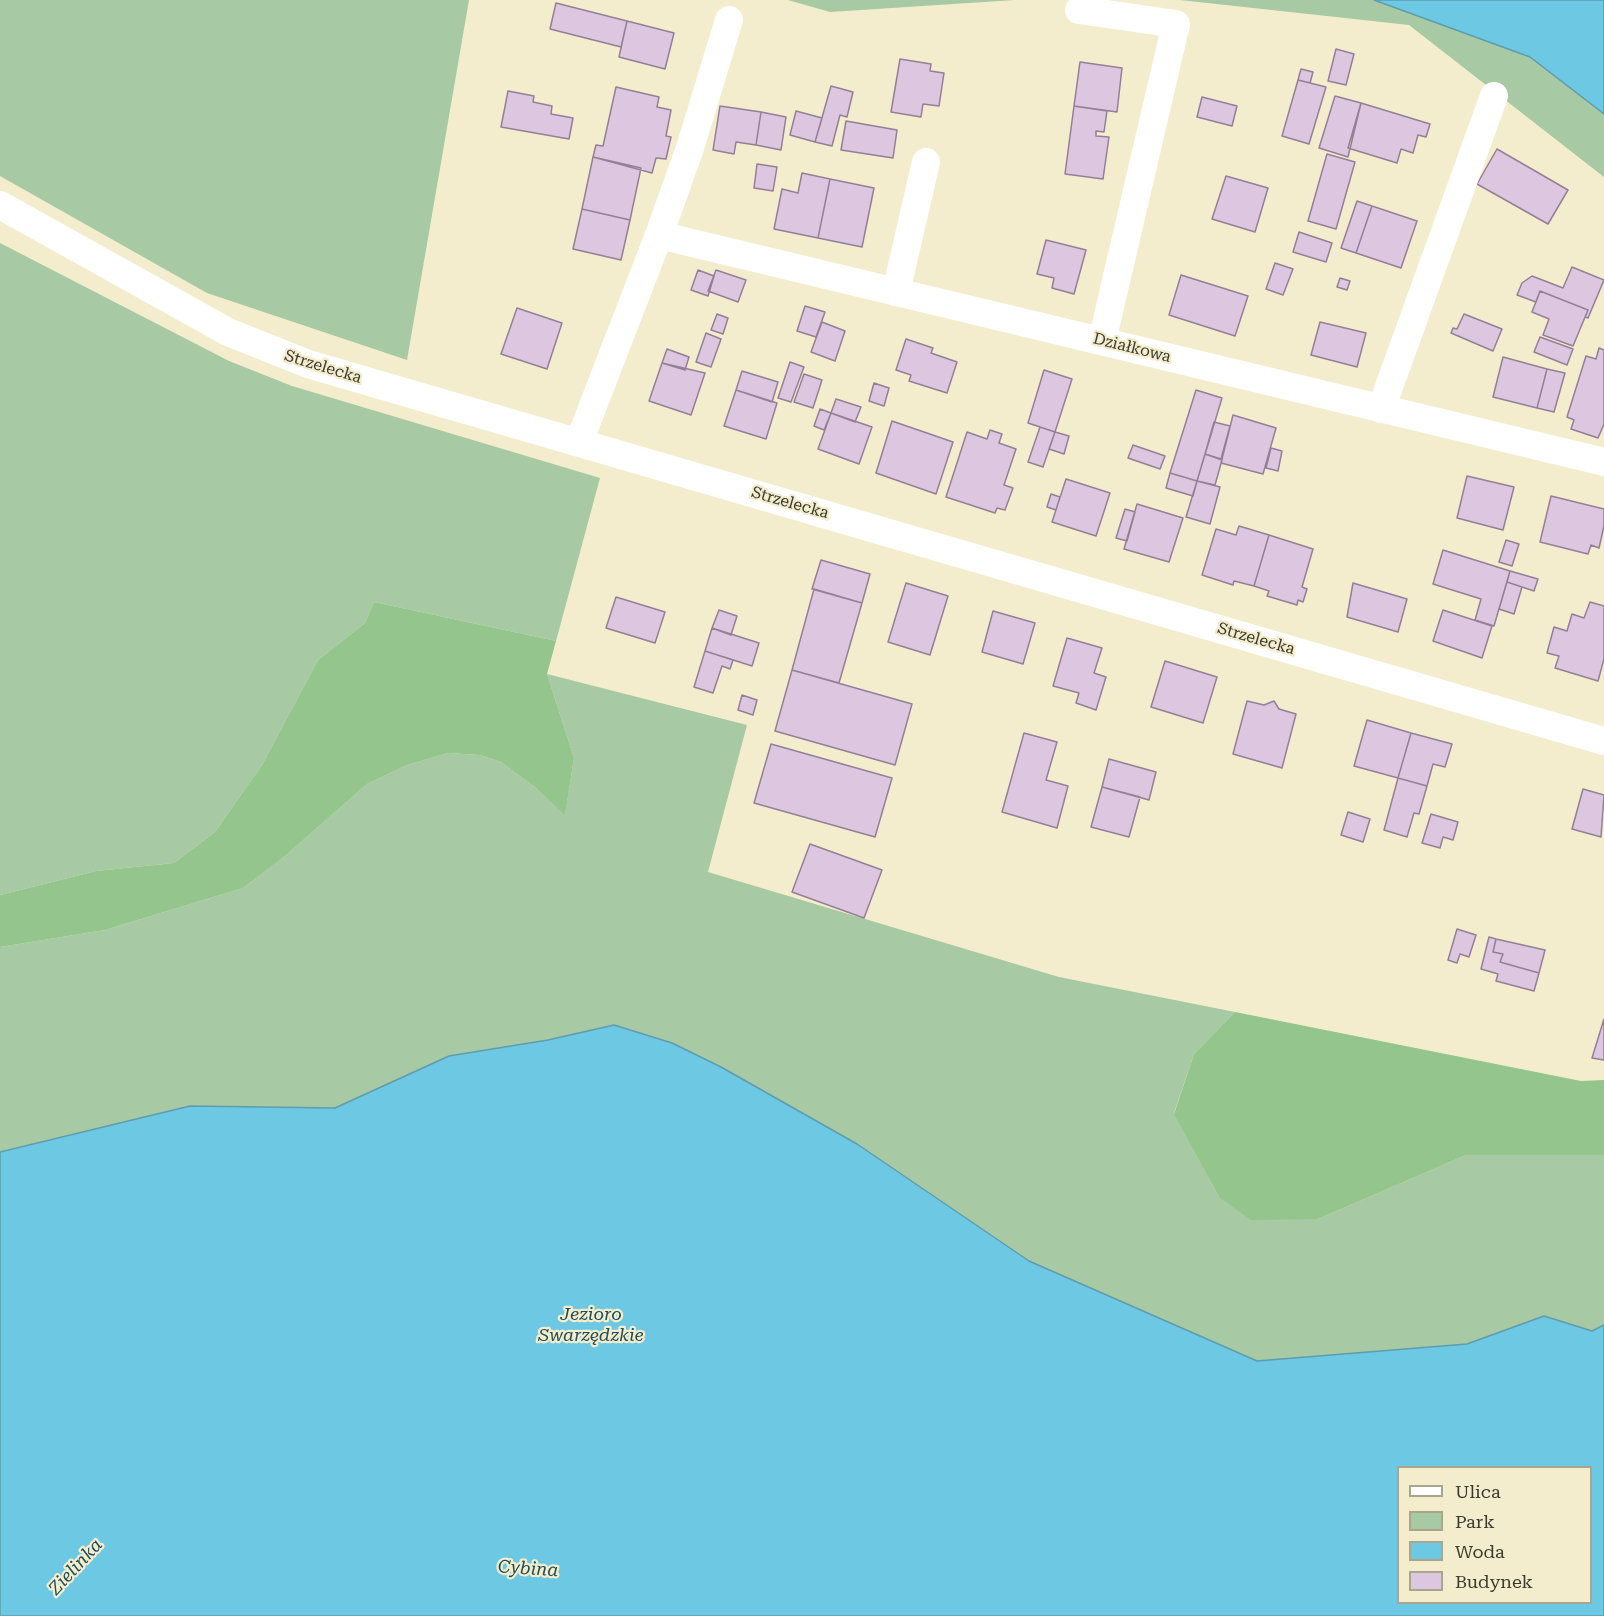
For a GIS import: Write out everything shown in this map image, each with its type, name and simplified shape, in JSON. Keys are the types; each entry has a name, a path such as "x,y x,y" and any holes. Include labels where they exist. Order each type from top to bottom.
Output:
{"street":[{"path":"1079,10 1176,24 1102,341"},
{"path":"579,442 690,148 729,20"},
{"path":"1381,409 1494,96"},
{"path":"896,292 926,162"},
{"name":"Strzelecka","path":"0,205 218,326 266,349 308,364 1604,741"},
{"name":"Działkowa","path":"659,235 1604,462"}],"green space":[{"path":"0,0 469,0 407,360 207,293 0,176"},
{"path":"788,0 1015,0 830,12"},
{"path":"1180,0 1374,0 1530,57 1604,114 1604,177 1409,25"},
{"path":"0,243 229,361 292,386 600,478 556,641 374,602 365,623 318,660 262,765 215,832 174,863 96,871 0,895"},
{"path":"374,602 556,641 547,674 574,758 565,815 536,788 501,762 480,755 448,753 407,765 367,784 284,857 243,888 105,930 0,947 0,895 96,871 174,863 215,832 262,765 318,660 365,623"},
{"path":"547,674 747,725 708,872 1059,977 1235,1012 1194,1054 1174,1113 1219,1197 1318,1219 1466,1155 1604,1155 1604,1325 1592,1331 1544,1316 1467,1344 1257,1361 1029,1261 857,1144 614,1025 548,1040 449,1056 335,1108 190,1106 0,1152 0,947 105,930 243,888 284,857 367,784 407,765 448,753 480,755 501,762 536,788 565,814 574,758"},
{"path":"1235,1012 1581,1081 1604,1080 1604,1155 1466,1155 1318,1219 1251,1220 1219,1197 1174,1114 1194,1054"}],"water":[{"path":"1374,0 1604,0 1604,114 1530,57"},
{"name":"Jezioro Swarzędzkie","path":"614,1025 672,1043 721,1067 857,1144 1029,1261 1257,1361 1467,1344 1544,1316 1592,1331 1604,1325 1604,1616 0,1616 0,1152 190,1106 335,1108 449,1056 548,1040"}],"building":[{"path":"556,3 627,21 621,47 550,29"},
{"path":"627,21 674,33 665,69 619,57"},
{"path":"1336,49 1354,54 1346,85 1328,81"},
{"path":"900,59 931,64 930,71 944,73 939,106 923,104 921,117 891,112"},
{"path":"1080,62 1122,68 1117,112 1074,106"},
{"path":"1301,69 1313,72 1310,83 1298,80"},
{"path":"1298,80 1326,87 1309,144 1282,136"},
{"path":"831,86 853,92 847,117 840,115 832,146 815,142"},
{"path":"616,87 659,97 657,107 671,110 666,136 671,137 666,159 656,158 652,173 593,157 596,145 603,146"},
{"path":"508,91 534,96 533,102 552,106 551,114 573,118 569,139 501,127"},
{"path":"1335,96 1361,103 1348,157 1319,148"},
{"path":"1202,97 1237,106 1232,126 1197,117"},
{"path":"1361,103 1430,124 1426,137 1418,135 1413,153 1401,149 1397,163 1348,148"},
{"path":"720,106 761,112 756,145 736,142 734,154 713,150"},
{"path":"1074,106 1107,111 1104,132 1096,131 1096,136 1109,137 1103,179 1065,174"},
{"path":"796,111 822,118 815,142 790,135"},
{"path":"761,112 786,117 781,150 756,145"},
{"path":"846,121 897,130 893,158 841,150"},
{"path":"1497,149 1568,190 1548,224 1477,184"},
{"path":"1327,154 1355,162 1336,229 1308,221"},
{"path":"593,157 641,168 630,220 582,209"},
{"path":"757,164 777,167 773,191 754,188"},
{"path":"802,173 830,179 818,238 774,229 782,189 798,193"},
{"path":"1226,176 1268,188 1255,232 1212,219"},
{"path":"830,179 874,188 862,247 818,238"},
{"path":"1357,201 1372,206 1356,253 1341,248"},
{"path":"1372,206 1417,221 1401,268 1356,253"},
{"path":"582,209 630,220 621,260 573,249"},
{"path":"1299,232 1332,243 1326,262 1293,252"},
{"path":"1046,240 1086,250 1074,294 1052,288 1054,278 1037,274"},
{"path":"1275,263 1293,269 1283,295 1266,289"},
{"path":"1572,267 1604,280 1588,318 1585,317 1588,310 1540,291 1536,302 1517,295 1522,283 1532,276 1563,288"},
{"path":"698,270 714,276 708,296 691,290"},
{"path":"716,270 746,280 738,302 708,291"},
{"path":"1181,275 1248,296 1235,336 1169,315"},
{"path":"1340,278 1350,281 1347,290 1337,287"},
{"path":"1540,291 1588,310 1573,346 1543,335 1549,319 1532,312"},
{"path":"805,306 825,312 816,337 797,331"},
{"path":"517,308 562,323 547,369 501,354"},
{"path":"717,314 728,318 723,334 711,330"},
{"path":"1464,314 1502,329 1493,351 1451,333 1453,328 1457,329"},
{"path":"822,322 845,331 835,361 811,352"},
{"path":"1320,322 1366,333 1357,367 1311,355"},
{"path":"706,333 721,339 711,367 696,362"},
{"path":"1540,337 1573,349 1567,365 1534,352"},
{"path":"906,339 933,348 931,353 957,362 947,393 909,381 911,375 896,370"},
{"path":"1599,348 1604,350 1604,424 1598,438 1571,429 1574,420 1567,417 1586,356 1596,359"},
{"path":"667,349 689,357 685,370 662,363"},
{"path":"1503,357 1547,369 1537,408 1493,397"},
{"path":"790,362 804,367 791,402 778,398"},
{"path":"662,363 705,373 691,415 649,401"},
{"path":"1547,369 1565,373 1554,412 1537,408"},
{"path":"1044,370 1072,379 1055,432 1028,423"},
{"path":"742,371 778,382 772,402 736,390"},
{"path":"804,374 822,380 813,408 794,402"},
{"path":"874,383 889,388 884,406 869,401"},
{"path":"736,390 777,403 766,439 724,426"},
{"path":"1196,390 1222,398 1197,481 1170,473"},
{"path":"836,399 861,407 855,422 831,413"},
{"path":"820,409 831,413 824,430 814,426"},
{"path":"831,413 872,427 859,464 818,449"},
{"path":"1233,415 1276,428 1263,474 1221,463"},
{"path":"892,421 953,442 936,494 876,473"},
{"path":"1214,422 1230,426 1221,459 1205,454"},
{"path":"1040,427 1055,432 1043,467 1028,462"},
{"path":"990,430 1002,434 999,443 1016,449 1004,485 1013,488 1005,510 997,508 995,513 946,497 967,432 987,439"},
{"path":"1055,432 1069,436 1064,454 1049,449"},
{"path":"1133,445 1165,456 1160,469 1128,458"},
{"path":"1271,448 1282,451 1278,471 1266,468"},
{"path":"1205,454 1222,460 1215,485 1197,481"},
{"path":"1170,473 1197,481 1193,496 1166,488"},
{"path":"1467,476 1514,487 1503,530 1457,518"},
{"path":"1066,479 1110,493 1096,536 1052,522"},
{"path":"1197,481 1220,487 1210,524 1186,517"},
{"path":"1051,494 1060,497 1056,510 1047,507"},
{"path":"1551,496 1604,509 1604,526 1599,548 1591,545 1588,554 1540,542"},
{"path":"1137,504 1183,518 1169,562 1124,549"},
{"path":"1125,509 1135,512 1127,541 1116,538"},
{"path":"1239,526 1269,535 1254,586 1234,581 1233,585 1202,575 1216,529 1236,535"},
{"path":"1269,535 1313,549 1302,587 1307,589 1303,602 1298,600 1297,605 1267,596 1269,591 1254,586"},
{"path":"1506,540 1519,544 1512,566 1499,562"},
{"path":"1443,550 1510,571 1494,626 1475,620 1481,599 1433,584"},
{"path":"821,560 870,574 862,603 812,589"},
{"path":"1510,571 1538,579 1534,591 1507,582"},
{"path":"1507,582 1522,587 1514,614 1499,609"},
{"path":"906,583 948,596 930,655 888,642"},
{"path":"1353,583 1407,599 1398,632 1347,617"},
{"path":"814,589 862,603 839,683 792,670"},
{"path":"616,597 665,612 655,643 606,628"},
{"path":"1590,602 1604,606 1604,659 1598,681 1555,668 1559,656 1547,653 1554,627 1567,631 1572,614 1584,618"},
{"path":"719,610 737,616 731,635 712,628"},
{"path":"1443,610 1492,626 1482,658 1433,641"},
{"path":"993,611 1035,623 1023,664 982,652"},
{"path":"712,628 759,643 752,666 705,651"},
{"path":"1067,638 1102,648 1094,673 1106,677 1096,710 1076,703 1079,693 1053,686"},
{"path":"705,651 733,660 730,669 722,666 713,693 694,687"},
{"path":"1165,661 1217,677 1203,723 1151,707"},
{"path":"792,670 912,704 895,765 775,731"},
{"path":"742,695 757,700 753,715 738,710"},
{"path":"1247,701 1264,705 1274,701 1279,709 1296,714 1282,768 1233,754"},
{"path":"1367,720 1411,733 1398,778 1354,766"},
{"path":"1024,733 1057,742 1046,780 1068,786 1057,828 1002,812"},
{"path":"1411,733 1452,744 1445,767 1433,764 1427,786 1398,778"},
{"path":"771,744 892,778 875,837 754,803"},
{"path":"1109,759 1156,772 1149,800 1102,787"},
{"path":"1398,778 1427,786 1419,814 1414,813 1407,837 1384,830"},
{"path":"1102,787 1140,797 1129,837 1091,827"},
{"path":"1583,789 1604,795 1601,837 1572,829"},
{"path":"1348,812 1370,819 1363,842 1341,835"},
{"path":"1431,814 1458,822 1453,840 1443,837 1440,848 1422,843"},
{"path":"810,844 882,870 864,918 792,892"},
{"path":"1457,929 1476,935 1469,957 1460,954 1457,963 1448,960"},
{"path":"1489,937 1496,939 1493,952 1503,954 1500,962 1539,973 1534,991 1496,981 1498,974 1481,969"},
{"path":"1496,939 1545,950 1539,973 1500,962 1503,954 1493,952"},
{"path":"1604,1019 1604,1060 1592,1058"}],"water label":[{"name":"Zielinka","path":"76,1567"},
{"name":"Cybina","path":"528,1569"}]}
